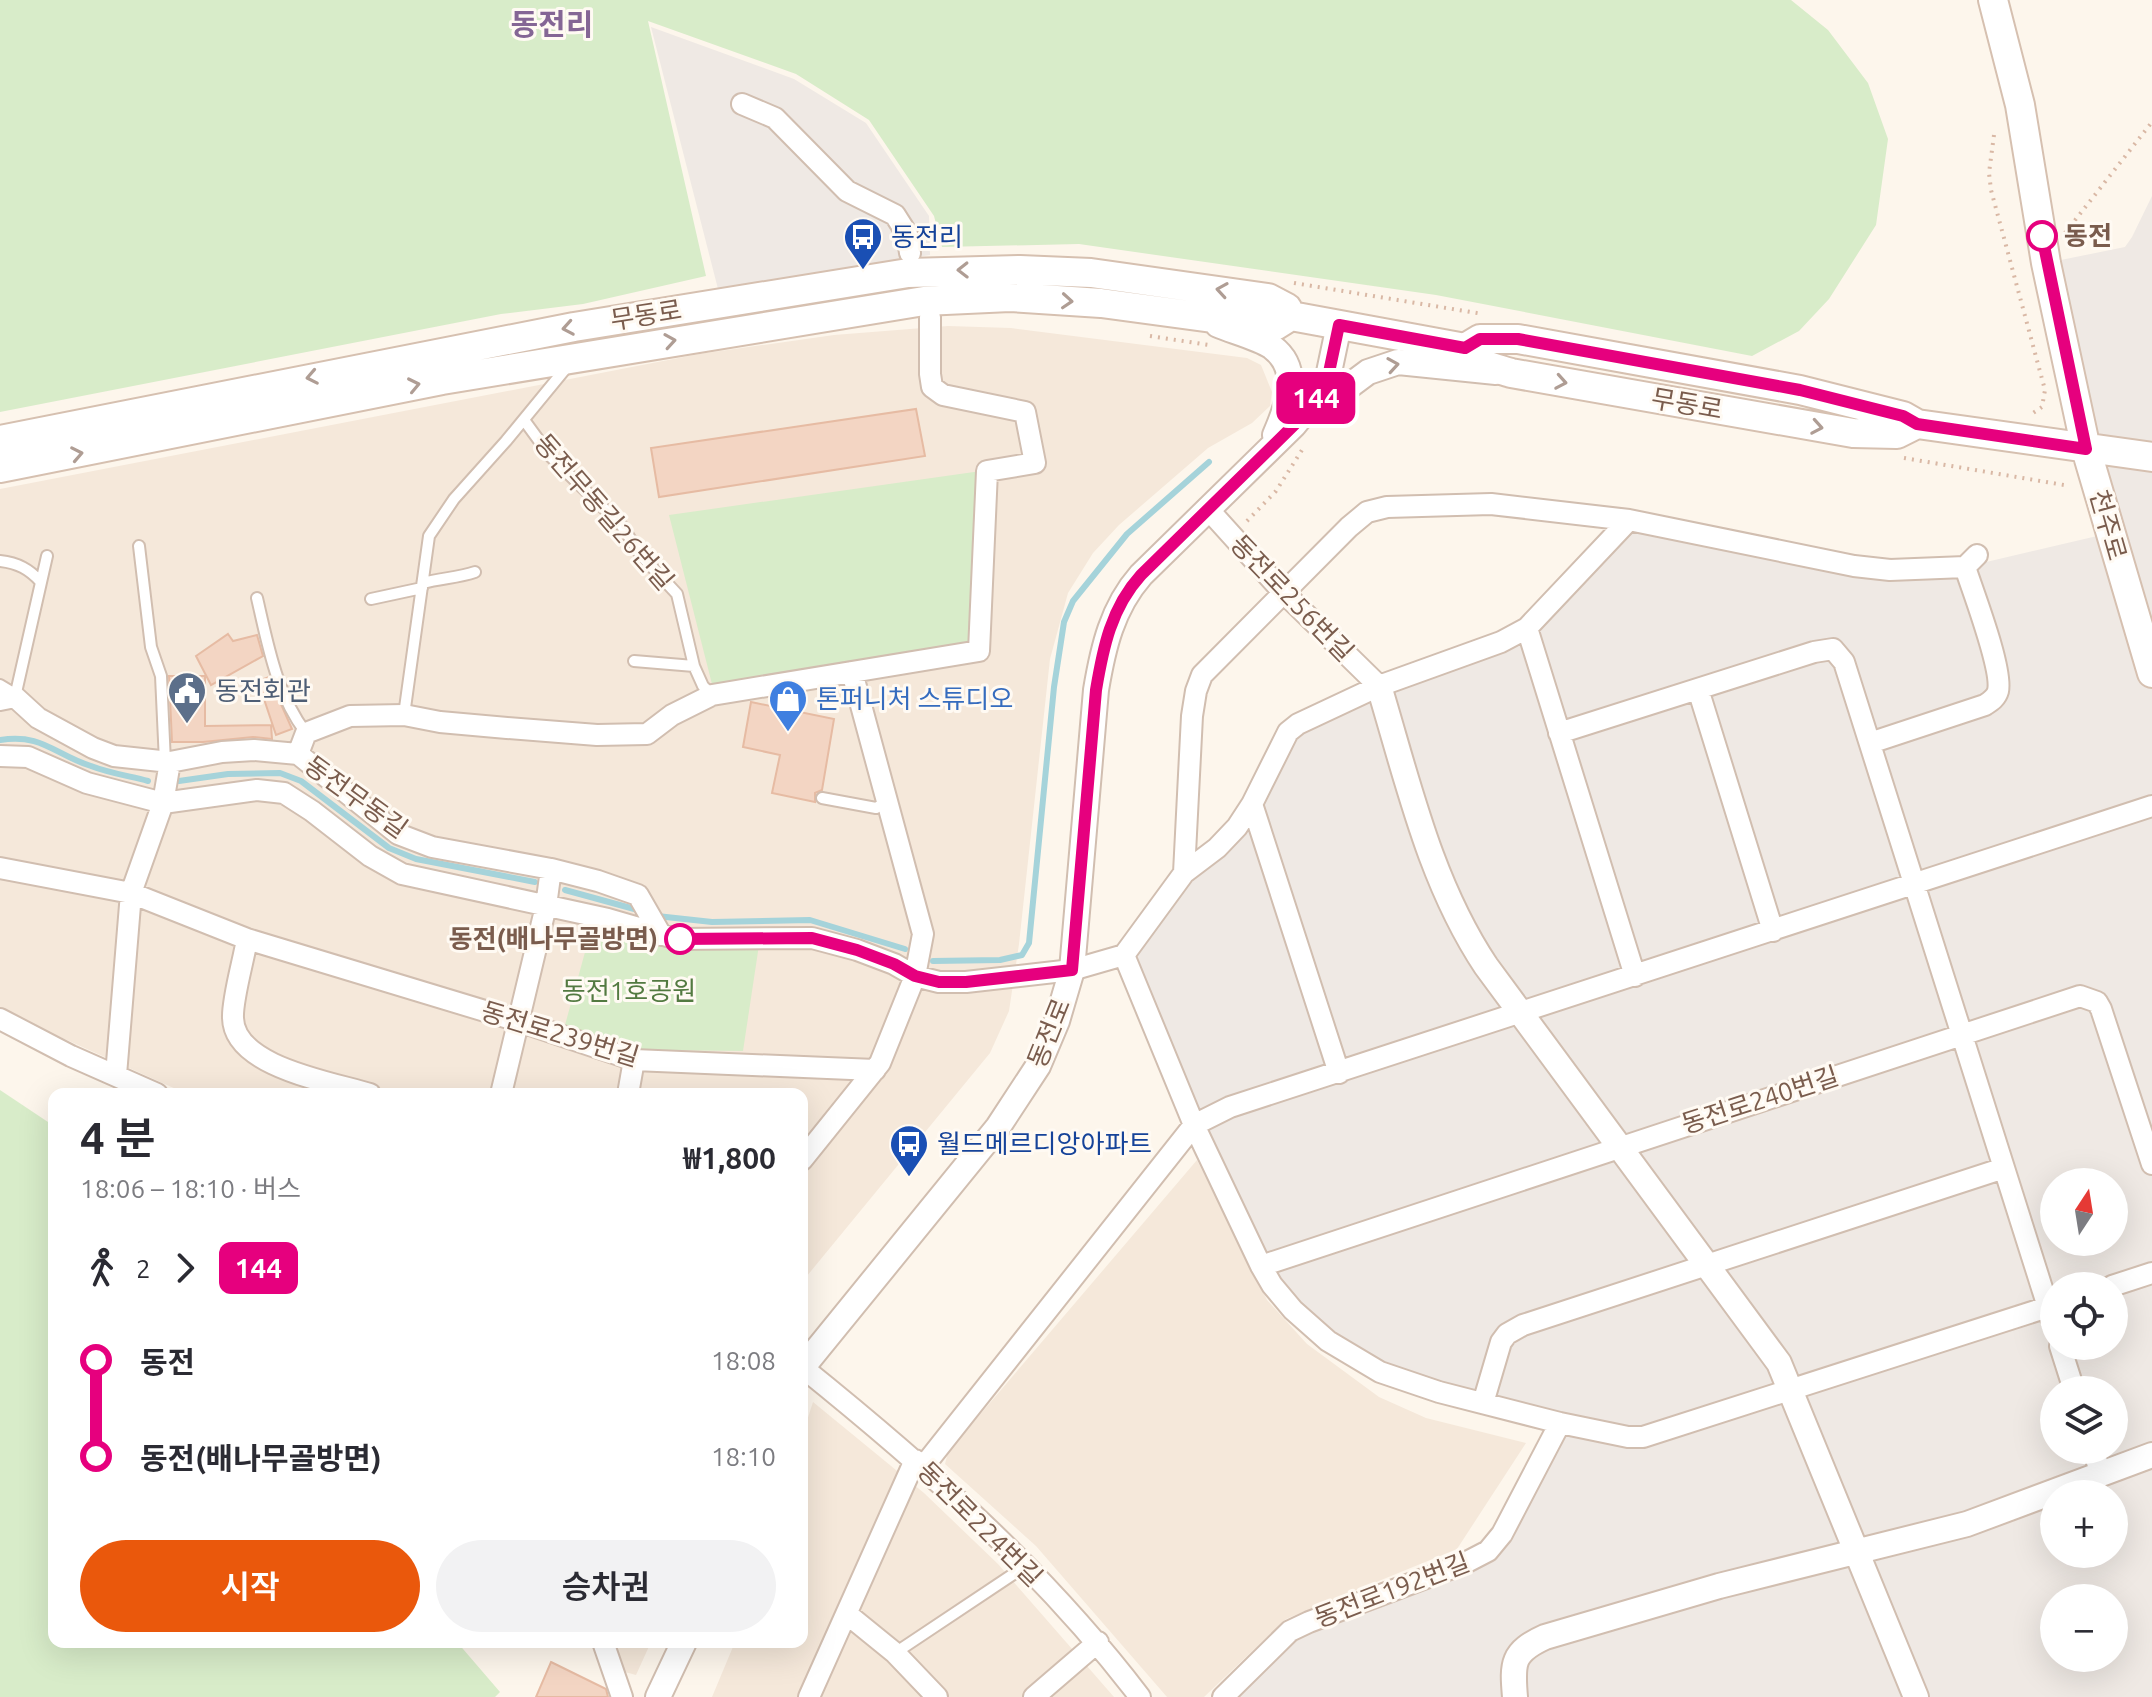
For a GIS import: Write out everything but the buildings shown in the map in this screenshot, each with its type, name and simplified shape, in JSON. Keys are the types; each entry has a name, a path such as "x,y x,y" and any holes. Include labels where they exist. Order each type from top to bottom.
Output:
{"main road":[{"name":"천주로","path":"1993,0 2020,105 2046,258 2086,449 2152,673"},
{"name":"무동로","path":"0,440 574,327 908,273 1020,270 1091,273 1268,298 1287,308 1291,316"},
{"name":"무동로","path":"0,468 426,383 578,356 924,301 1010,297 1186,313 1275,326 1291,316 1465,348 1480,339 1518,339 1800,390 1903,416 1917,424 2152,457"},
{"name":"무동로","path":"1465,348 1475,360 1511,373 1853,433 1897,434 1917,424"}],"street":[{"path":"742,104 775,118 847,191 895,215 907,234 910,253"},
{"path":"1186,313 1272,347 1284,361 1290,377 1290,391 1269,450"},
{"path":"298,754 306,733 350,716 404,715 440,722 627,736 647,734 672,715 712,695 979,651 987,471 1035,463 1025,412 943,395 932,387 930,317"},
{"name":"동전로","path":"808,1360 998,1127 1038,1066 1057,1021 1072,970 1096,690 1103,646 1126,592 1207,508 1294,425 1319,394 1328,377 1339,325"},
{"path":"1269,450 1349,383 1386,365 1398,362 1511,373"},
{"path":"1184,873 1192,716 1202,675 1367,512 1387,507 1491,504 1629,520 1854,566 1890,570 1971,561 1994,660 1998,690 1994,700 1870,743"},
{"name":"동전로256번길","path":"1207,508 1283,592 1379,686"},
{"path":"0,756 28,757 87,783 163,803 257,790 284,793 370,856 402,874 608,919 669,937 812,938 857,950 915,976 939,982 966,982 1072,970 1124,955 1184,873 1217,848 1237,827 1288,732 1298,724 1379,686 1458,660 1527,628 1629,520"},
{"path":"1527,628 1635,976"},
{"path":"1559,733 1814,652 1833,649 1844,662 2040,1276"},
{"path":"808,1153 875,1070 915,976 923,934 852,672"},
{"path":"1379,686 1434,864 1454,914 1486,966 1771,1350 1791,1389 1916,1697"},
{"path":"1698,689 1773,931"},
{"name":"동전무동길","path":"8,694 38,718 93,748 131,759 168,762 222,752 254,750 298,754 398,834 432,847 551,869 638,895 669,937"},
{"path":"116,1075 131,893 163,803 168,762"},
{"path":"1252,804 1339,1073"},
{"path":"809,1697 919,1463 1194,1125 1230,1107 2152,806"},
{"name":"동전로239번길","path":"0,868 131,893 247,939 518,1021 634,1060 875,1070"},
{"path":"502,1088 546,906 551,869"},
{"path":"247,939 233,1019 242,1044 276,1067 349,1088"},
{"path":"1124,955 1194,1125 1272,1285 1293,1310 1328,1341 1393,1377 1560,1423 1628,1437 1643,1437 1791,1389 2040,1316"},
{"name":"동전로240번길","path":"1261,1266 2080,996 2097,1002 2101,1009 2152,1164"},
{"path":"0,1019 71,1056 144,1088"},
{"path":"629,1088 634,1060"},
{"path":"1483,1403 1495,1354 1507,1334 1523,1325 2004,1168"},
{"path":"2128,1281 2152,1273"},
{"name":"동전로224번길","path":"808,1372 919,1463 1006,1546 1098,1642 1140,1697"},
{"name":"동전로192번길","path":"1223,1697 1290,1631 1463,1564 1488,1551 1502,1534 1560,1423"},
{"path":"1515,1697 1513,1674 1516,1657 1525,1646 1545,1637 1719,1586 1967,1524 2152,1455"},
{"path":"2098,1464 2101,1474"},
{"path":"847,1614 895,1653 937,1697"},
{"path":"1034,1697 1098,1642"},
{"path":"605,1648 622,1697"},
{"path":"658,1697 681,1648"}],"lane":[{"name":"동전무동길26번길","path":"404,715 429,536 454,499 578,356"},
{"name":"동전무동길26번길","path":"524,420 551,457 622,526 640,554 677,594 694,666 703,686 712,695"},
{"path":"139,546 151,647 161,676 168,762"},
{"name":"동전무동길","path":"8,694 47,556"},
{"path":"0,561 23,567 41,582"},
{"path":"371,599 475,572"},
{"path":"257,598 278,683 291,713 306,733"},
{"path":"634,661 694,666"},
{"path":"822,798 876,808 887,802"},
{"path":"895,1653 1024,1567"}],"path":[{"path":"2046,258 2152,122"},
{"path":"1994,135 1989,173 1991,190 2045,390 2042,407 2031,415 2023,415"},
{"path":"1293,282 1484,314"},
{"path":"1144,335 1223,347"},
{"path":"1246,530 1247,521 1276,491 1311,441"},
{"path":"1892,456 2064,485"}],"shaded area":[{"path":"651,27 794,79 866,123 929,216 930,255 718,289"},
{"path":"2152,196 2152,1697 1223,1697 1277,1643 1488,1551 1560,1423 1380,1372 1272,1285 1124,955 1217,848 1288,732 1501,642 1629,520 1854,566 1965,567 2110,533 2046,263 2125,247"},
{"path":"948,326 1011,328 1247,358 1261,365 1272,392 1270,406 1252,423 1208,448 1119,525 1093,553 1068,593 1050,659 1009,1011 990,1053 808,1275 808,1088 174,1088 0,1010 0,489 699,354 834,335"},
{"path":"1197,1160 1267,1300 1307,1344 1379,1397 1426,1418 1526,1443 1457,1549 1286,1619 1204,1697 1167,1697 1036,1546 945,1464 948,1452"},
{"path":"813,1402 924,1493 998,1564 1114,1697 712,1697 732,1648 808,1648 808,1417"},
{"path":"614,1648 648,1648 636,1675 625,1672"}],"green space":[{"path":"0,0 1791,0 1828,30 1868,83 1888,139 1876,225 1829,299 1799,331 1752,356 1436,295 1079,244 942,247 934,216 869,120 796,74 648,21 706,276 583,304 501,314 0,412"},
{"path":"981,471 975,648 714,692 669,515"},
{"name":"동전1호공원","path":"593,923 667,949 759,945 743,1051 645,1050 565,1025"},
{"path":"0,1090 48,1122 48,1648 462,1648 500,1692 495,1697 0,1697"}],"waterway":[{"path":"933,961 1000,960 1022,955 1029,943 1054,687 1064,622 1073,601 1127,534 1209,462"},
{"path":"0,740 38,742 78,761 148,781"},
{"path":"179,781 228,774 280,773 301,781 389,848 416,859 535,882"},
{"path":"565,890 638,910"},
{"path":"657,916 712,922 810,920 905,949"}],"bus line":[{"name":"144","path":"680,939 812,938 857,950 915,976 939,982 966,982 1072,970 1096,690 1103,646 1116,612 1126,592 1141,575 1294,425 1319,394 1328,377 1339,325 1465,348 1480,339 1518,339 1800,390 1855,402 1903,416 1917,424 2086,449 2042,236"}],"place":[{"name":"동전","path":"2042,236"},
{"name":"동전리","path":"863,271"},
{"name":"동전회관","path":"187,725"},
{"name":"톤퍼니처 스튜디오","path":"788,733"},
{"name":"동전(배나무골방면)","path":"680,939"},
{"name":"월드메르디앙아파트","path":"909,1178"}],"district":[{"name":"동전리","path":"552,25"}]}
